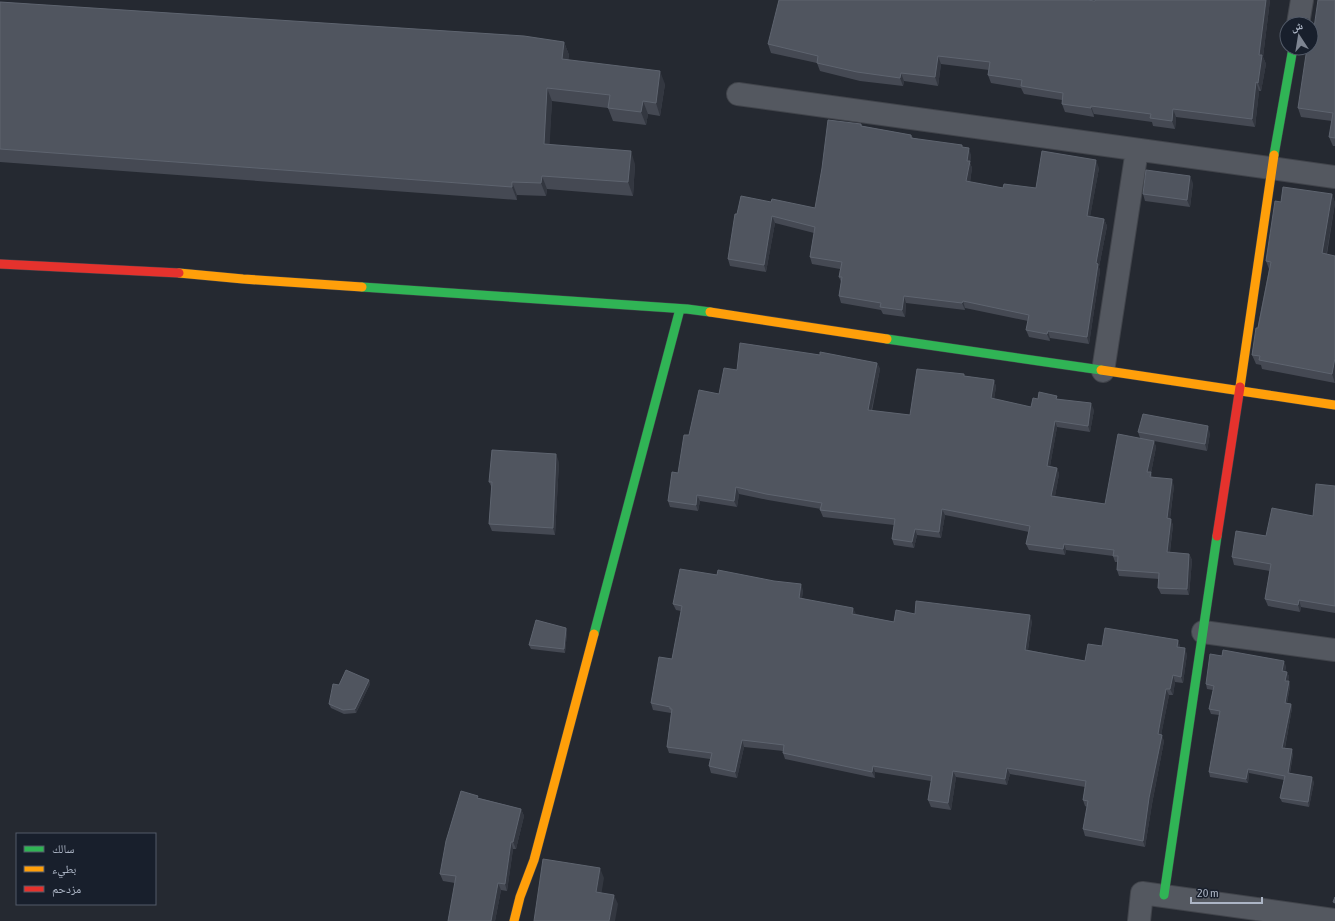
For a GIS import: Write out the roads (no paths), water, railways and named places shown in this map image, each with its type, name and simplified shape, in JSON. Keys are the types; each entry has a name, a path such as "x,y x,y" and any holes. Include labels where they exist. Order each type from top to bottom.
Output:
{"street":[{"path":"1299,16 1302,0"},
{"path":"1164,895 1238,391 1272,169 1292,56"},
{"path":"738,94 1335,177"},
{"path":"1103,371 1137,150"},
{"path":"0,264 164,271 243,279 680,309 1335,405"},
{"path":"514,921 520,897 534,860 680,309"},
{"path":"1203,632 1335,650"},
{"path":"1139,921 1142,893 1335,920"}]}
